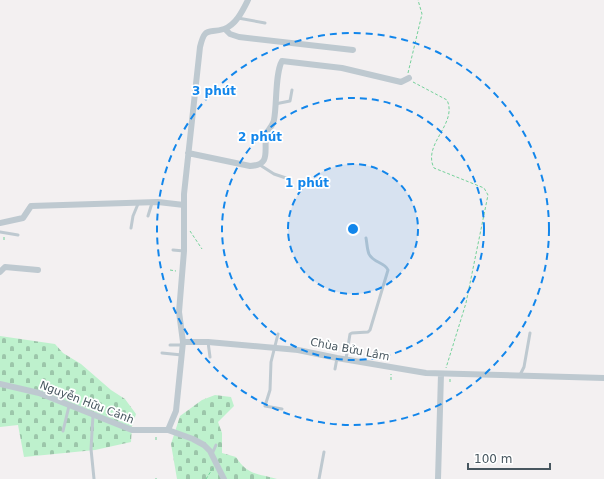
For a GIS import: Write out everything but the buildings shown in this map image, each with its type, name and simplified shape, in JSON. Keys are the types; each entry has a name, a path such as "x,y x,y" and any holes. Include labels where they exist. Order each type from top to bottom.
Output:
{"street":[{"path":"224,479 212,454 204,445 168,430 176,411 182,355 179,312 184,251 184,205 188,153 203,35 209,30 225,29 238,18 248,0"},
{"path":"225,29 230,34 239,37 353,50"},
{"path":"188,153 250,166 260,164 264,161 267,133 274,122 280,63 286,60 342,68 401,82 409,78"},
{"path":"0,223 22,218 31,206 152,203 184,205"},
{"path":"0,272 5,267 38,270"},
{"name":"Chùa Bửu Lâm","path":"182,344 208,342 298,350 337,358 442,374 604,378"},
{"path":"438,479 442,374"},
{"name":"Nguyễn Hữu Cảnh","path":"0,384 47,396 70,404 132,430 168,430"}],"lane":[{"path":"238,18 265,23"},
{"path":"275,104 290,101 292,90"},
{"path":"260,164 274,174 290,179"},
{"path":"148,216 152,203"},
{"path":"131,228 132,216 138,204"},
{"path":"0,232 18,235"},
{"path":"346,359 350,334 368,332 370,330 388,270 385,266 378,263 370,256 366,238"},
{"path":"173,250 184,251"},
{"path":"519,376 524,367 530,333"},
{"path":"278,334 271,362 270,390 265,406 282,409"},
{"path":"208,342 210,358"},
{"path":"170,345 182,344"},
{"path":"162,353 182,355"},
{"path":"335,369 337,358"},
{"path":"63,431 70,404"},
{"path":"93,414 91,450 94,479"},
{"path":"212,454 216,445"},
{"path":"319,479 324,452"}],"path":[{"path":"418,0 422,14 411,58 409,78 423,89 448,100 450,106 445,124 432,150 430,160 434,168 484,188 488,195 466,302 442,374"},
{"path":"185,224 202,249"},
{"path":"170,270 182,273"},
{"path":"390,380 392,367"},
{"path":"47,396 51,384"},
{"path":"206,479 216,463"}],"green space":[{"path":"0,336 55,344 63,353 81,364 111,390 125,399 136,414 132,426 131,442 95,450 24,457 18,425 0,427"},
{"path":"215,395 231,397 234,406 218,422 222,433 222,453 236,457 249,471 277,479 177,479 171,444 180,416 202,400"}]}
